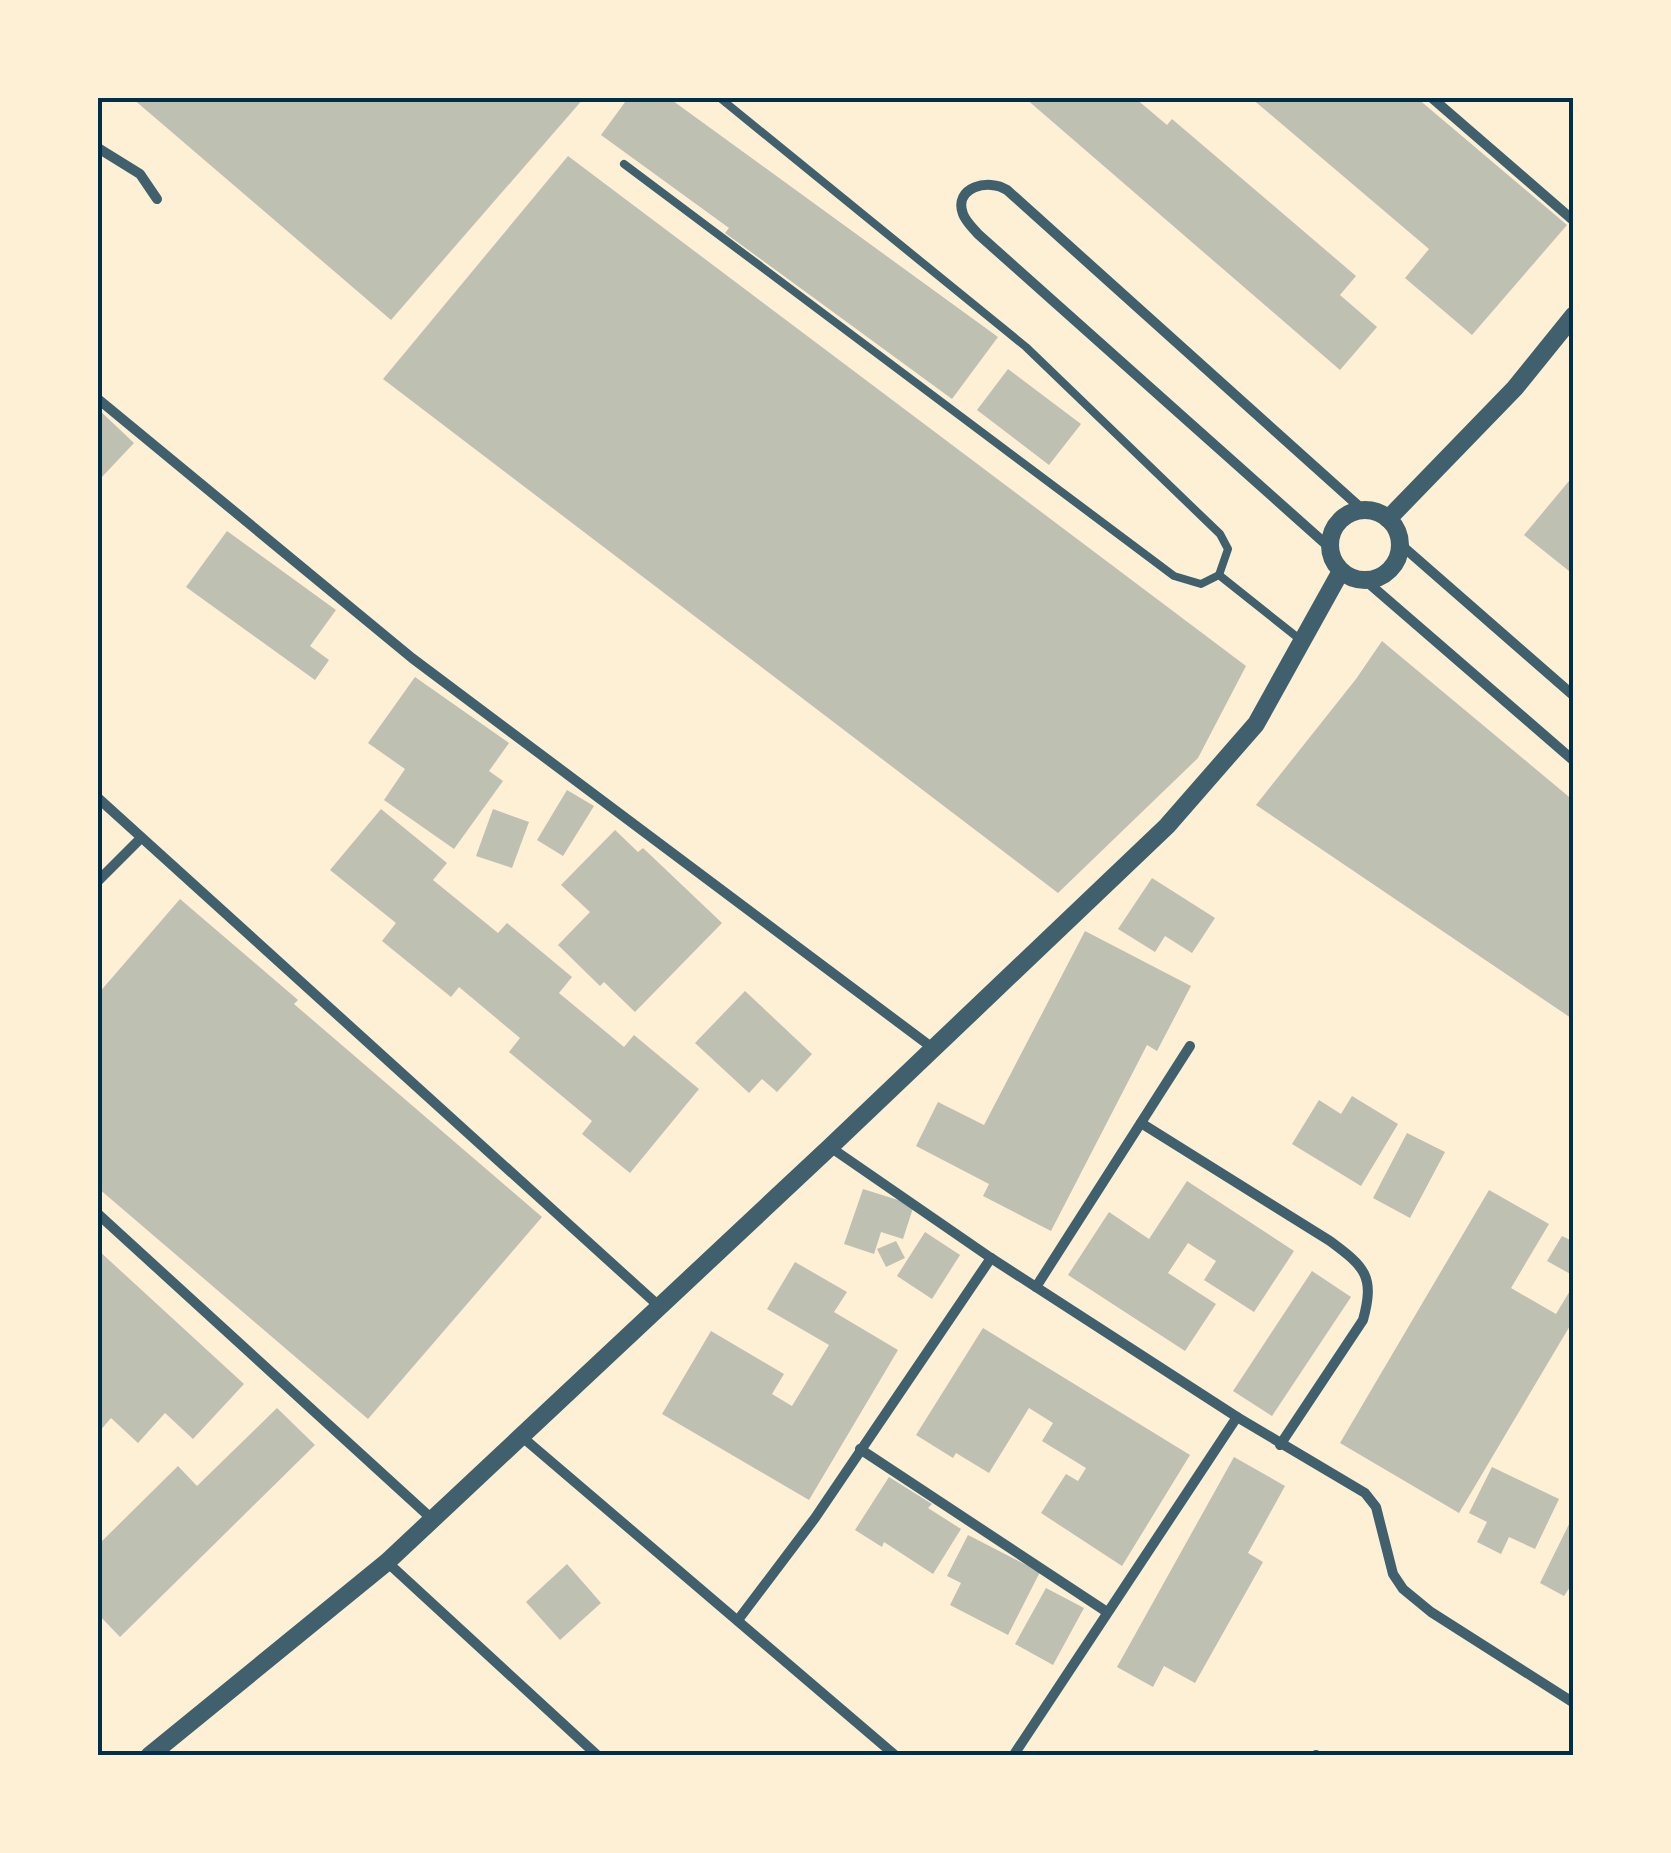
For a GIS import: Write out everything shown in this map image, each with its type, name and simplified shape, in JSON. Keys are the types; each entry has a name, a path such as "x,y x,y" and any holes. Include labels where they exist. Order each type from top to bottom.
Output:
{"street":[{"path":"1432,98 1574,221"},
{"path":"98,148 140,174 157,199"},
{"path":"1329,546 978,234 963,214 967,194 984,183 1007,190 1363,510"},
{"path":"1388,519 1515,388 1574,315"},
{"path":"98,400 412,658 934,1049"},
{"path":"1366,580 1380,578 1391,569 1400,544 1397,530 1388,519 1363,510 1338,521 1331,533 1332,560 1340,571 1366,580 1574,761"},
{"path":"1400,544 1574,696"},
{"path":"149,1756 386,1562 830,1148 1167,826 1256,724 1340,571"},
{"path":"98,798 660,1307"},
{"path":"98,881 140,839"},
{"path":"1036,1287 1190,1046"},
{"path":"1140,1124 1330,1241 1356,1260 1367,1276 1370,1296 1363,1320 1280,1445"},
{"path":"830,1148 1280,1445 1365,1493 1382,1524 1393,1574 1415,1602 1574,1703"},
{"path":"98,1214 432,1519"},
{"path":"738,1620 815,1518 992,1258"},
{"path":"1013,1756 1237,1417"},
{"path":"522,1436 738,1620 881,1751 896,1756"},
{"path":"860,1449 1108,1612"},
{"path":"386,1562 598,1756"}],"lane":[{"path":"624,164 1174,576 1201,584 1219,576 1228,549 1220,534 1026,347 720,98"},
{"path":"1219,576 1302,641"}],"building":[{"path":"132,98 584,98 391,320"},
{"path":"628,98 669,98 998,337 952,399 725,233 729,228 601,135"},
{"path":"1025,98 1135,98 1167,125 1172,119 1356,276 1340,295 1377,327 1340,370"},
{"path":"1251,98 1417,98 1567,225 1472,335 1405,278 1429,249"},
{"path":"568,156 1246,666 1198,758 1058,893 383,379"},
{"path":"1008,369 1081,424 1049,465 977,410"},
{"path":"98,409 134,443 101,478 98,475"},
{"path":"1574,475 1574,575 1524,535"},
{"path":"227,531 336,610 310,646 329,660 315,680 186,587"},
{"path":"1382,641 1574,801 1574,1020 1256,805"},
{"path":"415,677 509,743 489,771 503,781 454,849 384,800 405,769 368,743"},
{"path":"567,790 594,806 563,856 537,840"},
{"path":"381,809 447,863 433,880 498,933 507,923 572,977 559,993 624,1047 634,1035 699,1089 630,1173 582,1134 592,1121 509,1052 520,1038 459,987 451,997 382,941 396,923 330,870"},
{"path":"493,809 529,822 512,868 476,856"},
{"path":"615,830 638,852 643,848 722,923 635,1012 604,982 600,986 558,945 590,912 561,885"},
{"path":"1152,878 1215,918 1192,953 1165,936 1155,952 1118,929"},
{"path":"180,899 298,1000 294,1004 542,1217 368,1419 98,1188 98,994"},
{"path":"1085,931 1191,986 1157,1051 1147,1045 1051,1231 983,1196 989,1184 916,1146 938,1102 984,1125"},
{"path":"745,991 812,1054 777,1092 762,1079 749,1093 695,1043"},
{"path":"1352,1096 1398,1124 1361,1186 1292,1144 1319,1100 1341,1114"},
{"path":"1407,1133 1445,1152 1410,1218 1373,1198"},
{"path":"1187,1181 1294,1251 1254,1312 1204,1280 1216,1261 1188,1243 1168,1273 1216,1304 1185,1351 1068,1275 1109,1212 1149,1239"},
{"path":"863,1189 914,1205 903,1239 881,1232 874,1254 844,1244"},
{"path":"1489,1190 1549,1224 1511,1288 1556,1314 1574,1284 1574,1319 1459,1513 1340,1443"},
{"path":"925,1232 960,1255 932,1299 897,1276"},
{"path":"1562,1236 1574,1242 1574,1276 1547,1261"},
{"path":"896,1241 905,1258 886,1267 877,1249"},
{"path":"98,1250 244,1384 193,1439 165,1413 138,1443 111,1418 98,1433"},
{"path":"795,1262 847,1292 834,1312 898,1350 809,1500 662,1414 711,1331 784,1374 772,1394 792,1406 829,1345 767,1309"},
{"path":"1312,1271 1351,1297 1272,1416 1233,1391"},
{"path":"983,1328 1190,1455 1122,1566 1041,1513 1066,1474 1078,1481 1086,1468 1042,1441 1053,1423 1029,1408 989,1473 956,1453 953,1458 916,1435"},
{"path":"277,1408 315,1445 120,1637 98,1614 98,1545 178,1466 197,1486"},
{"path":"1234,1457 1285,1486 1248,1553 1263,1562 1195,1683 1164,1666 1153,1687 1117,1667"},
{"path":"1492,1467 1559,1499 1535,1549 1509,1537 1501,1554 1477,1542 1487,1522 1469,1513"},
{"path":"889,1477 932,1504 928,1508 961,1529 933,1574 884,1542 882,1547 855,1530"},
{"path":"1574,1514 1574,1581 1564,1596 1540,1583"},
{"path":"968,1535 1040,1572 1008,1635 950,1605 961,1583 947,1576"},
{"path":"567,1564 601,1603 560,1640 526,1602"},
{"path":"1046,1588 1084,1608 1053,1665 1015,1644"}]}
